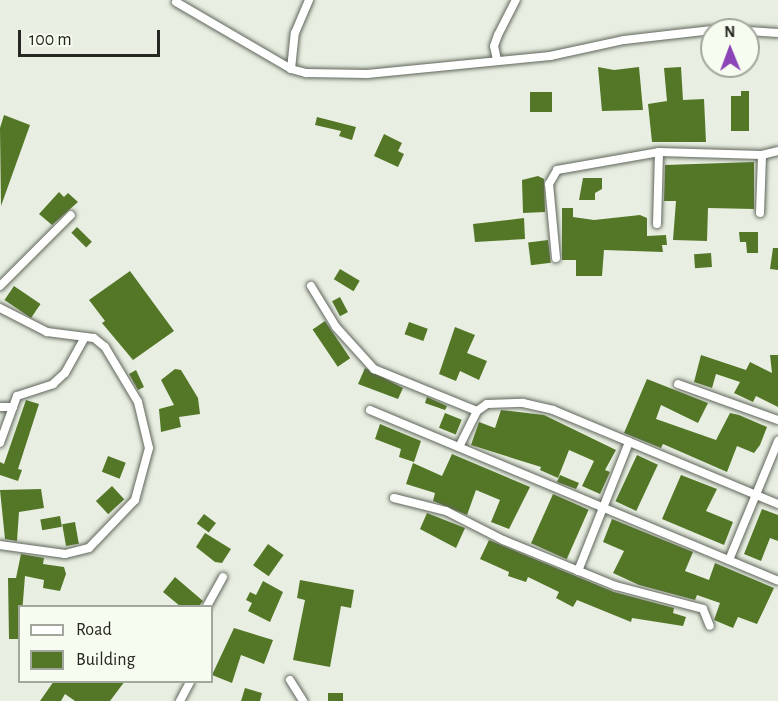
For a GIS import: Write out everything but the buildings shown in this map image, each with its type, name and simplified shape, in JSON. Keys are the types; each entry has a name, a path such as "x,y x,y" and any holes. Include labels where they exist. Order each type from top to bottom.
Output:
{"street":[{"path":"291,69 295,33 309,0"},
{"path":"497,60 494,46 516,0"},
{"path":"176,2 291,69 306,73 367,74 550,56 624,40 700,31"},
{"path":"760,32 778,33"},
{"path":"556,258 549,184 557,170 658,152 762,155 778,151"},
{"path":"657,224 658,152"},
{"path":"760,213 762,155"},
{"path":"0,286 71,215"},
{"path":"310,286 336,327 374,369 477,411"},
{"path":"0,308 47,332 94,338 105,346 138,402 149,448 144,480 124,515 82,552 64,554 0,545"},
{"path":"0,443 19,394 54,384 66,373 85,337"},
{"path":"678,384 778,420"},
{"path":"459,447 477,411 487,404 523,404 553,410 778,504"},
{"path":"0,407 13,407"},
{"path":"369,410 778,581"},
{"path":"729,560 778,441"},
{"path":"578,571 629,442"},
{"path":"394,498 446,511 503,540 578,571 662,600 703,609 710,626"},
{"path":"208,605 223,577"},
{"path":"290,680 303,701"},
{"path":"180,701 189,683"}]}
